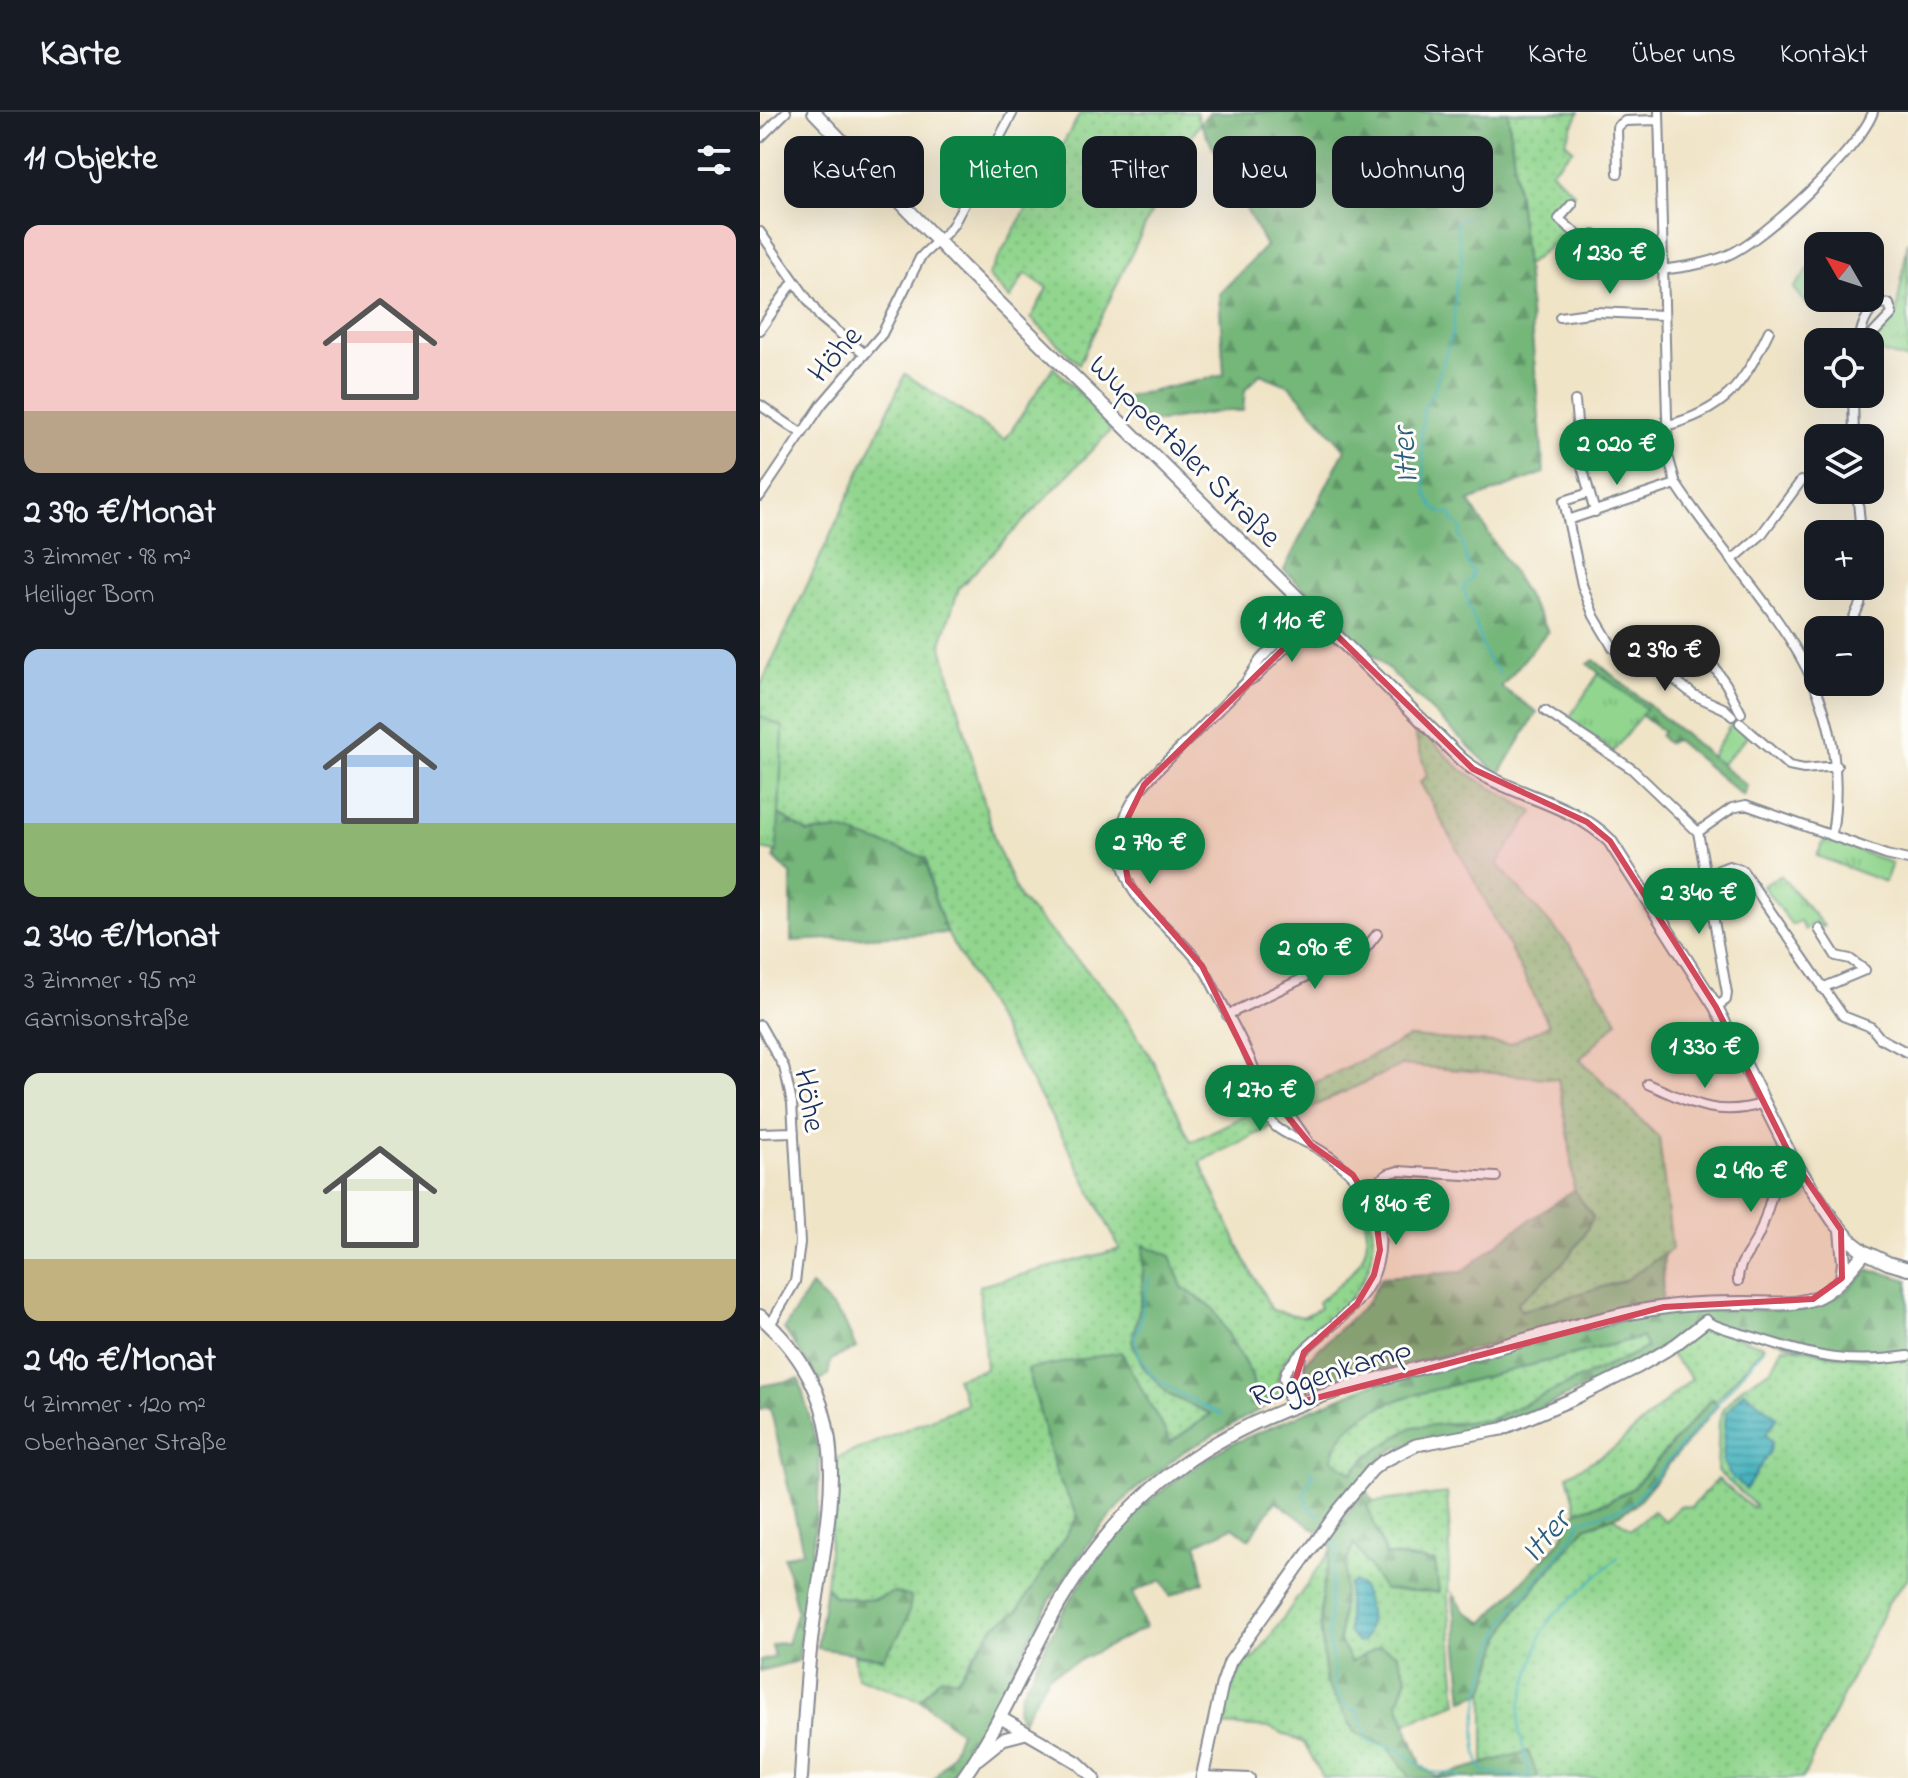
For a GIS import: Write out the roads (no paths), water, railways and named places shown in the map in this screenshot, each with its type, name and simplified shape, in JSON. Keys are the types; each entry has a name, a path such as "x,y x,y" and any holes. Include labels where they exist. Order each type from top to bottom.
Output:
{"main road":[{"name":"Wuppertaler Straße","path":"814,112 1013,315 1473,769 1504,787 1579,818 1598,830 1621,857 1716,1007 1791,1157 1841,1230 1865,1252 1908,1269"},
{"path":"1841,1230 1842,1278"},
{"name":"Roggenkamp","path":"963,1778 1001,1718 1065,1594 1092,1554 1121,1519 1151,1490 1193,1457 1243,1427 1296,1404 1628,1313 1686,1304 1800,1302 1823,1294 1865,1252"},
{"path":"765,1321 785,1342 811,1381 825,1416 832,1452 831,1503 812,1630 801,1778"}],"street":[{"path":"760,138 786,112"},
{"name":"Höhe","path":"760,496 832,391 890,322 920,258 954,223 1013,112"},
{"path":"1661,270 1700,264 1730,255 1765,232 1858,141 1873,112"},
{"path":"1618,173 1617,127 1625,121 1658,116 1668,456 1676,484 1811,667 1829,723 1837,766 1832,834"},
{"path":"1572,204 1559,219 1592,247 1660,244"},
{"path":"760,232 820,317 865,354"},
{"path":"760,330 794,281"},
{"path":"1881,302 1889,304 1892,314 1862,342 1864,324 1876,305 1881,302"},
{"path":"1560,317 1596,312 1662,315"},
{"path":"1665,426 1704,414 1730,395 1747,375 1769,331"},
{"path":"1575,401 1578,438 1595,512"},
{"path":"760,405 801,433"},
{"path":"1732,560 1761,535 1801,481"},
{"path":"1568,520 1676,484"},
{"path":"1589,493 1564,501 1588,604 1613,648 1652,662 1694,695 1725,709 1789,766 1804,769 1837,766"},
{"path":"1296,1404 1284,1378 1286,1371 1357,1304 1374,1275 1380,1250 1375,1210 1366,1190 1345,1167 1273,1123 1265,1110 1258,1080 1202,966 1141,901 1128,881 1120,851 1120,834 1127,808 1144,785 1245,683 1260,660 1313,612"},
{"path":"1705,654 1726,684 1738,718"},
{"path":"1545,711 1632,769 1698,832 1727,993 1726,1000 1716,1007"},
{"path":"1698,832 1741,804 1891,857 1908,860"},
{"path":"1706,875 1729,866 1742,870 1843,1016 1871,1027 1880,1038 1908,1053"},
{"path":"1819,929 1836,956 1850,959 1865,970 1822,988"},
{"path":"1227,1015 1366,948 1377,934"},
{"name":"Höhe","path":"760,1025 784,1067 792,1103 800,1243 795,1282 765,1321"},
{"path":"1258,1080 1285,1108 1311,1145"},
{"path":"1648,1084 1721,1111 1764,1103"},
{"path":"760,1133 794,1132"},
{"path":"1738,1281 1738,1270 1765,1223 1782,1168 1791,1157"},
{"path":"1366,1190 1388,1174 1398,1171 1496,1177"},
{"path":"1250,1778 1203,1777 1222,1685 1230,1662 1338,1511 1372,1470 1404,1449 1502,1429 1573,1399 1638,1367 1675,1345 1706,1321 1721,1329 1827,1359 1866,1362 1908,1356"},
{"path":"1001,1718 1077,1762 1094,1778"},
{"path":"974,1762 1003,1739 1026,1733"}],"water":[{"path":"1744,1391 1777,1417 1766,1434 1772,1441 1770,1451 1746,1489 1730,1475 1723,1461 1726,1413"},
{"path":"1354,1582 1362,1587 1369,1615 1366,1635 1358,1643 1348,1632 1348,1585"}],"waterway":[{"name":"Itter","path":"1466,217 1456,223 1462,258 1456,285 1453,332 1433,392 1424,408 1421,435 1426,492 1433,507 1442,513 1451,513 1452,520 1462,529 1459,534 1473,572 1470,581 1463,587 1486,656 1500,674"},
{"path":"1149,1278 1139,1327 1134,1336 1138,1352 1151,1374 1180,1394 1222,1415"},
{"name":"Itter","path":"1526,1778 1483,1771 1476,1736 1477,1714 1487,1668 1510,1613 1565,1546 1580,1521 1620,1509 1634,1501 1764,1349"},
{"path":"1309,1470 1313,1474 1304,1494 1309,1508 1320,1516"},
{"path":"1730,1483 1736,1477"},
{"path":"1334,1536 1338,1553 1332,1574 1328,1639 1335,1673 1333,1681 1339,1700 1350,1709 1357,1710 1369,1742 1396,1748 1431,1772 1455,1774 1460,1778"},
{"path":"1530,1778 1519,1729 1520,1706 1541,1635 1552,1617 1618,1557"}]}
